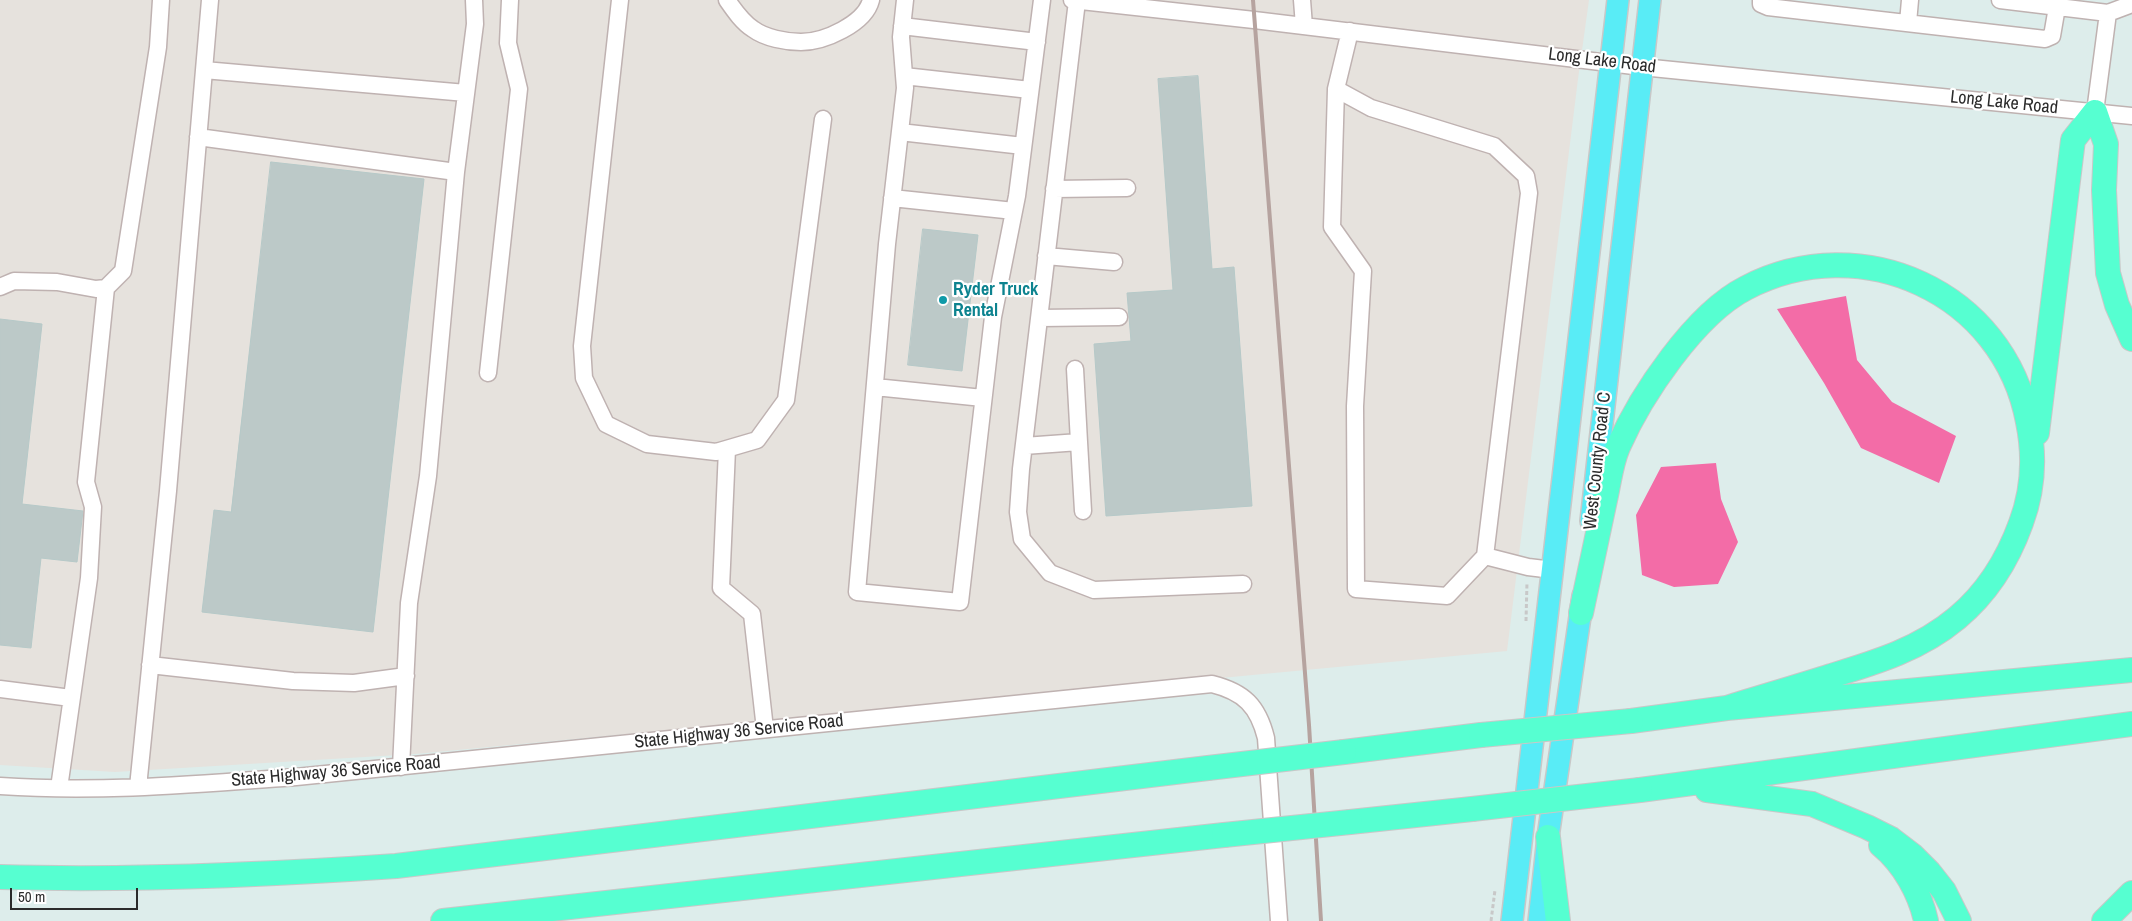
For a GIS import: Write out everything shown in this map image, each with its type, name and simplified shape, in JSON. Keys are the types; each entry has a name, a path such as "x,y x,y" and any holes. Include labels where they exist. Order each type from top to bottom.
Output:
{"highway":[{"path":"2095,112 2106,144 2104,190 2108,273 2117,304 2132,339"},
{"path":"1727,708 1877,662 1910,649 1954,621 1981,594 1999,570 2014,543 2025,511 2032,475 2074,140 2095,112"},
{"path":"1581,613 1616,450 1635,413 1659,375 1684,343 1721,304 1744,289 1771,277 1799,269 1828,265 1862,266 1911,279 1945,296 1969,315 1988,334 2004,356 2016,380 2025,405 2032,440 2032,475"},
{"path":"0,877 163,877 270,874 396,866 1208,768 1481,736 1631,721 1727,708 2132,670"},
{"path":"443,921 1640,790 2132,724"},
{"path":"1664,787 1730,792 1812,804 1891,839 1912,855 1944,890 1959,921"},
{"path":"1855,823 1884,847 1901,866 1914,886 1926,921"},
{"path":"1548,837 1558,921"},
{"path":"2104,921 2132,893"}],"main road":[{"name":"West County Road C","path":"1512,921 1618,0"},
{"name":"West County Road C","path":"1539,921 1548,837 1581,613 1650,0"}],"street":[{"path":"58,788 89,578 93,506 86,482 106,288 123,271 158,46 161,0"},
{"path":"138,787 168,491 210,0"},
{"path":"401,766 409,603 428,476 456,172 475,24 474,0"},
{"path":"488,373 519,89 508,43 510,0"},
{"path":"620,0 582,346 584,378 606,424 647,444 716,452 757,440 786,400 823,119"},
{"path":"727,0 737,14 753,30 776,39 801,42 821,39 841,31 860,18 871,0"},
{"path":"905,0 901,38 905,88 892,198 857,592 960,602 993,317 1014,211 1042,0"},
{"name":"Long Lake Road","path":"1072,0 1642,66 2132,116"},
{"path":"1077,0 1024,446 1018,512 1022,539 1050,573 1094,590 1243,584"},
{"path":"1302,0 1304,26"},
{"path":"1761,0 1761,4 1768,7 2049,39 2054,31 2058,7"},
{"path":"1908,24 1910,0"},
{"path":"2000,0 2058,7 2132,4"},
{"path":"2095,112 2110,6"},
{"path":"902,26 1037,42"},
{"path":"1336,88 1371,108 1494,146 1526,176 1529,193 1485,556 1447,596 1356,589 1355,406 1363,272 1332,227 1336,88 1350,31"},
{"path":"204,70 466,93"},
{"path":"904,76 1030,90"},
{"path":"900,132 1023,146"},
{"path":"198,137 456,172"},
{"path":"1054,189 1127,188"},
{"path":"892,198 1014,211"},
{"path":"1046,256 1114,262"},
{"path":"0,287 14,281 57,282 96,289 106,288"},
{"path":"1040,318 1118,317"},
{"path":"1075,369 1083,511"},
{"path":"875,387 983,398"},
{"path":"1024,446 1079,442"},
{"path":"727,449 721,588 752,614 765,729"},
{"path":"1485,556 1528,567 1553,570"},
{"path":"150,665 293,680 354,683 406,676"},
{"name":"State Highway 36 Service Road","path":"0,786 58,788 138,787 296,777 1196,684 1212,684 1228,688 1242,696 1254,708 1262,722 1266,738 1279,921"},
{"path":"0,689 71,698"}],"shaded area":[{"path":"0,0 1589,0 1507,651 415,754 115,772 0,765"},
{"path":"1846,296 1857,360 1892,402 1956,436 1939,483 1861,448 1824,383 1777,309"},
{"path":"1716,463 1721,499 1738,542 1718,584 1674,587 1642,575 1636,515 1661,467"}],"building":[{"path":"1198,76 1212,269 1234,267 1252,506 1106,516 1094,344 1131,341 1127,293 1173,290 1158,79"},
{"path":"271,162 424,179 373,632 202,612 214,510 231,512"},
{"name":"Ryder Truck Rental","path":"923,229 978,235 962,371 908,365"},
{"path":"0,319 42,324 22,504 83,511 77,562 41,558 31,648 0,645"}],"railway":[{"path":"1253,0 1309,725 1321,921"}],"place":[{"name":"Ryder Truck Rental","path":"943,300"}]}
